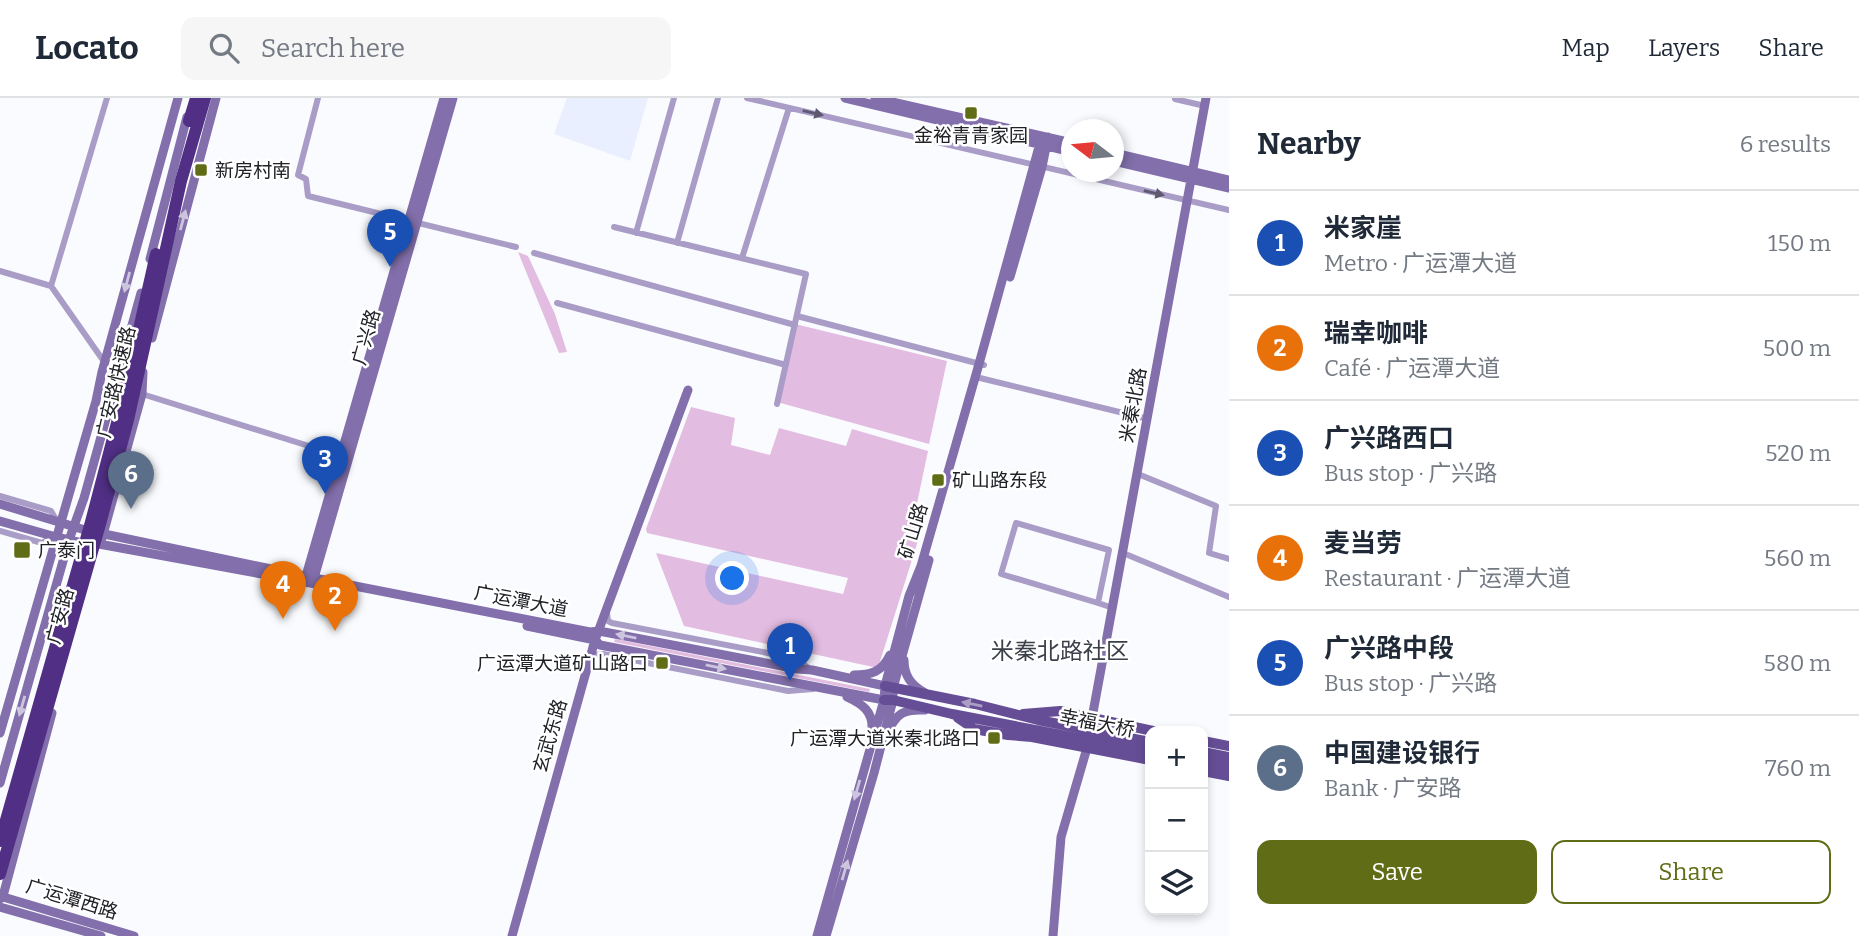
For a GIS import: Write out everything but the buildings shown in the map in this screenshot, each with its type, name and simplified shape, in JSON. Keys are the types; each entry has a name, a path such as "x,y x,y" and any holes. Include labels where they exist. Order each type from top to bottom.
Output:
{"highway":[{"name":"广安路快速路","path":"0,841 123,400 194,98"},
{"name":"广安路快速路","path":"0,874 121,446 181,181 203,98"}],"main road":[{"name":"广安路","path":"0,733 54,537 96,401 178,98"},
{"path":"0,783 117,381 194,98"},
{"path":"0,847 203,98"},
{"name":"广安路","path":"1,897 142,394 143,372 216,98"},
{"name":"广兴路","path":"307,580 412,222 444,98"},
{"name":"广兴路","path":"307,580 341,456 412,222 453,98"},
{"path":"845,98 1044,141 1061,142"},
{"path":"875,98 1061,148"},
{"name":"米秦北路","path":"1092,718 1205,102"},
{"path":"191,139 210,121"},
{"name":"矿山路","path":"826,936 878,754 898,638 909,596 921,566 982,365 1044,141"},
{"path":"1124,156 1229,188"},
{"path":"1124,163 1229,180"},
{"name":"矿山路","path":"889,687 904,648 982,365"},
{"path":"96,401 117,381"},
{"name":"玄武东路","path":"512,936 597,635 688,390"},
{"name":"广运潭大道","path":"0,504 85,530 307,580"},
{"name":"广运潭大道","path":"0,521 69,540 307,580 597,635 812,670 975,704 1015,715 1037,725"},
{"path":"34,662 39,597"},
{"name":"广运潭大道","path":"597,635 600,645 952,714 1037,725"},
{"path":"836,676 865,675 880,670 887,663 898,638"},
{"path":"904,648 907,677 916,687 933,696"},
{"path":"836,692 860,703 868,711 873,724 870,747"},
{"name":"矿山路","path":"817,936 870,747 888,700"},
{"path":"878,754 891,725 899,715 910,710 937,710"},
{"path":"1015,715 1060,711 1145,729"},
{"path":"952,714 974,729 1145,759"},
{"name":"幸福大桥","path":"1037,725 1145,741"},
{"name":"幸福大桥","path":"1037,725 1145,750"},
{"path":"1208,742 1229,746"},
{"path":"1052,936 1061,837 1087,748"},
{"path":"1208,753 1229,757"},
{"path":"1208,763 1229,767"},
{"path":"1208,772 1229,776"},
{"name":"广运潭西路","path":"1,897 134,936"},
{"name":"广运潭西路","path":"0,907 101,936"}],"street":[{"path":"51,286 107,98"},
{"path":"318,98 299,175 306,179 308,196 516,247"},
{"path":"636,233 674,98"},
{"path":"677,243 718,98"},
{"path":"747,98 761,99 789,108 1229,210"},
{"path":"1176,98 1205,102"},
{"path":"742,258 789,108"},
{"path":"614,227 806,274 777,404"},
{"path":"534,253 795,325"},
{"path":"0,271 51,286 105,363"},
{"path":"557,303 786,365"},
{"path":"797,316 982,365"},
{"path":"980,378 1148,419"},
{"path":"142,394 341,456"},
{"path":"1138,474 1216,506 1209,553 1229,559"},
{"path":"0,496 51,511 59,521"},
{"path":"1098,603 1109,550 1016,523 1001,574 1113,608"},
{"path":"0,531 42,543 54,537"},
{"path":"1123,553 1229,597"},
{"path":"609,603 607,616 610,622 794,658 812,670"},
{"path":"667,634 689,648"},
{"path":"589,663 595,655 603,654 788,691 816,688"}],"shaded area":[{"path":"567,98 648,98 630,161 554,134"},
{"path":"518,252 528,256 555,314 567,352 559,353"},
{"path":"795,324 947,361 929,444 777,402"},
{"path":"691,407 735,418 731,445 770,455 779,428 846,446 852,429 928,451 916,508 927,512 878,668 684,626 656,553 843,594 848,578 647,533 646,529"},
{"path":"615,639 870,689 869,692 614,642"}],"place":[{"name":"金裕青青家园","path":"971,113"},
{"name":"新房村南","path":"201,170"},
{"name":"广兴路中段","path":"390,267"},
{"name":"矿山路东段","path":"938,480"},
{"name":"广兴路西口","path":"325,494"},
{"name":"中国建设银行","path":"131,509"},
{"name":"广泰门","path":"22,550"},
{"name":"麦当劳","path":"283,619"},
{"name":"瑞幸咖啡","path":"335,631"},
{"name":"广运潭大道矿山路口","path":"662,663"},
{"name":"米家崖","path":"790,681"},
{"name":"广运潭大道米秦北路口","path":"994,738"}],"district":[{"name":"米秦北路社区","path":"1060,651"}]}
